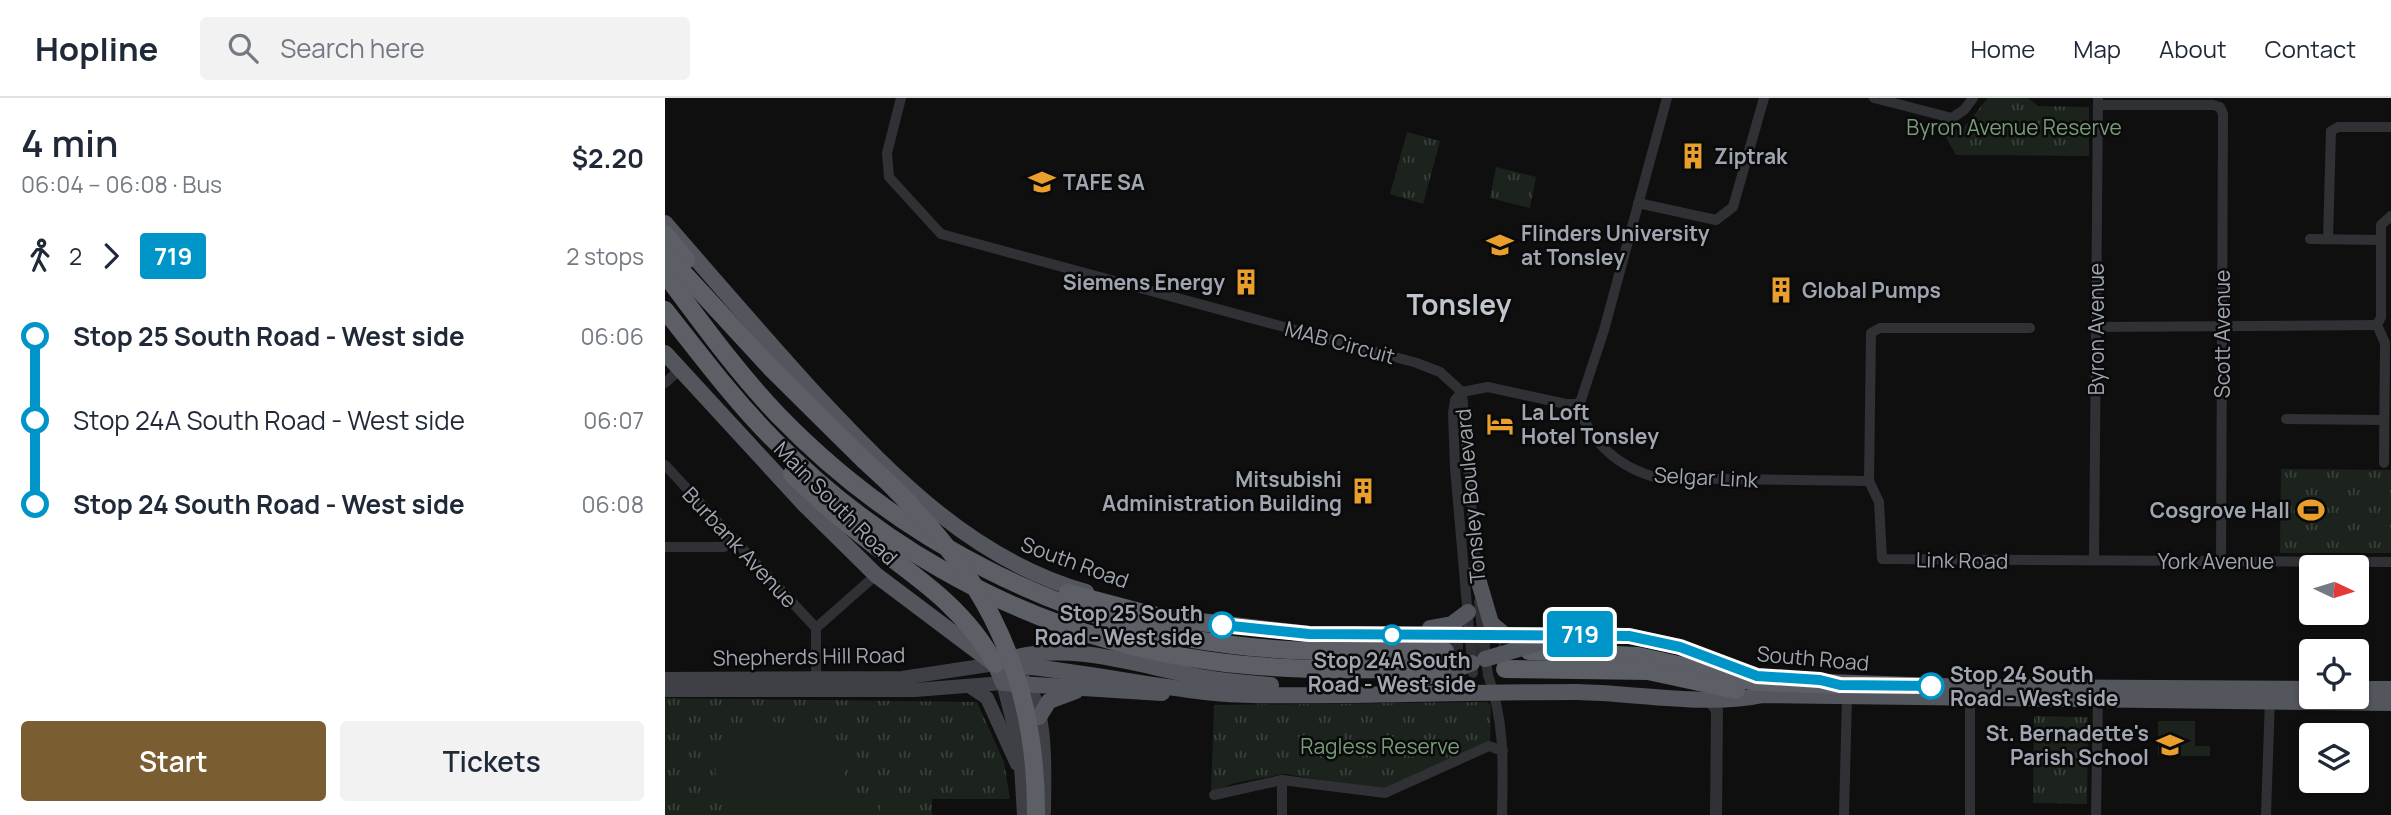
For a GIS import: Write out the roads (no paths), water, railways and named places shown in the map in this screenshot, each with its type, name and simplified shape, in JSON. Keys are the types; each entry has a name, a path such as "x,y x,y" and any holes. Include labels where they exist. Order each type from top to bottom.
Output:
{"highway":[{"name":"South Road","path":"665,223 799,376 924,504 989,550 1051,580 1117,601 1222,625 1309,634 1476,637 1586,634 1647,639 1693,652 1757,676 1820,680 1843,690"},
{"path":"665,234 764,353 770,367"},
{"path":"665,253 770,367 911,503 938,532 967,572 993,618 1013,666 1025,709 1034,769 1036,815"},
{"path":"665,274 737,368 796,432 869,495 965,558 1065,604 1126,624 1188,638 1280,650 1445,660 1356,669 1259,666 1191,659 1141,648 1040,617 953,577 873,526 803,469 751,416 665,310"},
{"path":"665,319 703,372 771,453 838,515 949,603 977,634 997,664 995,684"},
{"name":"Main South Road","path":"665,353 804,503 876,575 997,664"},
{"path":"965,558 1091,600 1151,615 1222,625"},
{"path":"1476,572 1491,623 1505,635"},
{"path":"1416,635 1426,629 1451,624 1468,612"},
{"path":"1485,668 1534,647 1586,634"},
{"path":"1534,647 1622,654 1664,660 1762,683 1843,690"},
{"path":"997,664 1025,656 1061,653 1201,677 1265,684 1392,686 1485,668 1648,671 1763,695"},
{"name":"South Road","path":"997,664 1123,678 1206,692"},
{"name":"South Road","path":"995,684 1027,683 1092,688 1311,695 1609,692 1712,704 1730,698 1843,690 2270,695 2391,703"},
{"path":"1039,717 1045,704 1053,698 1092,688"},
{"path":"2369,689 2391,689"},
{"name":"South Road","path":"2270,695 2299,691"}],"main road":[{"path":"997,664 1016,672 1027,683 1039,717 1044,815"},
{"name":"Shepherds Hill Road","path":"665,690 815,685 902,678 997,664"},
{"name":"Shepherds Hill Road","path":"665,679 815,685 995,684"},
{"path":"995,684 1018,734 1024,815"},
{"path":"967,686 978,690 987,698 1023,778"}],"street":[{"name":"MAB Circuit","path":"901,98 887,153 889,177 941,234 1417,363 1440,372 1462,392"},
{"path":"1462,392 1488,387 1577,404 1585,391 1667,98"},
{"path":"1638,202 1707,220 1725,216 1733,207 1764,98"},
{"path":"1874,98 1952,118 1964,110 1973,98"},
{"name":"Scott Avenue","path":"2098,102 2220,107 2223,114 2221,560"},
{"name":"Byron Avenue","path":"2094,561 2098,102"},
{"path":"2328,239 2331,131 2338,127 2391,127"},
{"path":"2377,325 2381,317 2382,221 2391,216"},
{"path":"2310,239 2381,240"},
{"path":"2096,327 2377,325"},
{"path":"2377,325 2385,342 2384,463"},
{"path":"1869,481 1869,338 1880,328 2030,328"},
{"path":"665,383 679,370"},
{"name":"Tonsley Boulevard","path":"1462,392 1476,572 1476,637"},
{"name":"Tonsley Boulevard","path":"1462,392 1455,400 1453,414 1468,612 1495,692 1502,727 1502,815"},
{"name":"Selgar Link","path":"1577,404 1590,432 1606,452 1627,467 1658,478 1869,481"},
{"path":"2286,419 2384,420"},
{"name":"Burbank Avenue","path":"665,465 816,628"},
{"name":"Link Road","path":"1869,481 1879,502 1882,559 2042,561"},
{"path":"665,547 724,547 733,539"},
{"name":"York Avenue","path":"2042,561 2391,562"},
{"path":"815,685 816,628 876,575"},
{"name":"Tonsley Boulevard","path":"1474,694 1485,668"},
{"path":"1843,690 1844,815"},
{"path":"1969,815 1970,692"},
{"path":"2096,815 2098,693"},
{"path":"2266,815 2270,695"},
{"path":"1712,704 1716,815"},
{"path":"1214,795 1282,779 1385,793 1489,746 1503,751"},
{"path":"1282,779 1282,815"}],"tunnel":[{"path":"1445,651 1501,651"}],"place":[{"name":"Ziptrak","path":"1693,156"},
{"name":"TAFE SA","path":"1042,182"},
{"name":"Flinders University at Tonsley","path":"1500,245"},
{"name":"Siemens Energy","path":"1246,282"},
{"name":"Global Pumps","path":"1781,290"},
{"name":"La Loft Hotel Tonsley","path":"1500,424"},
{"name":"Mitsubishi Administration Building","path":"1363,491"},
{"name":"Cosgrove Hall","path":"2311,510"},
{"name":"Stop 25 South Road - West side","path":"1222,625"},
{"name":"Stop 24A South Road - West side","path":"1392,635"},
{"name":"Stop 24 South Road - West side","path":"1931,686"},
{"name":"St. Bernadette's Parish School","path":"2170,745"}],"district":[{"name":"Tonsley","path":"1459,304"}],"park label":[{"name":"Byron Avenue Reserve","path":"2014,127"},
{"name":"Ragless Reserve","path":"1380,746"}]}
